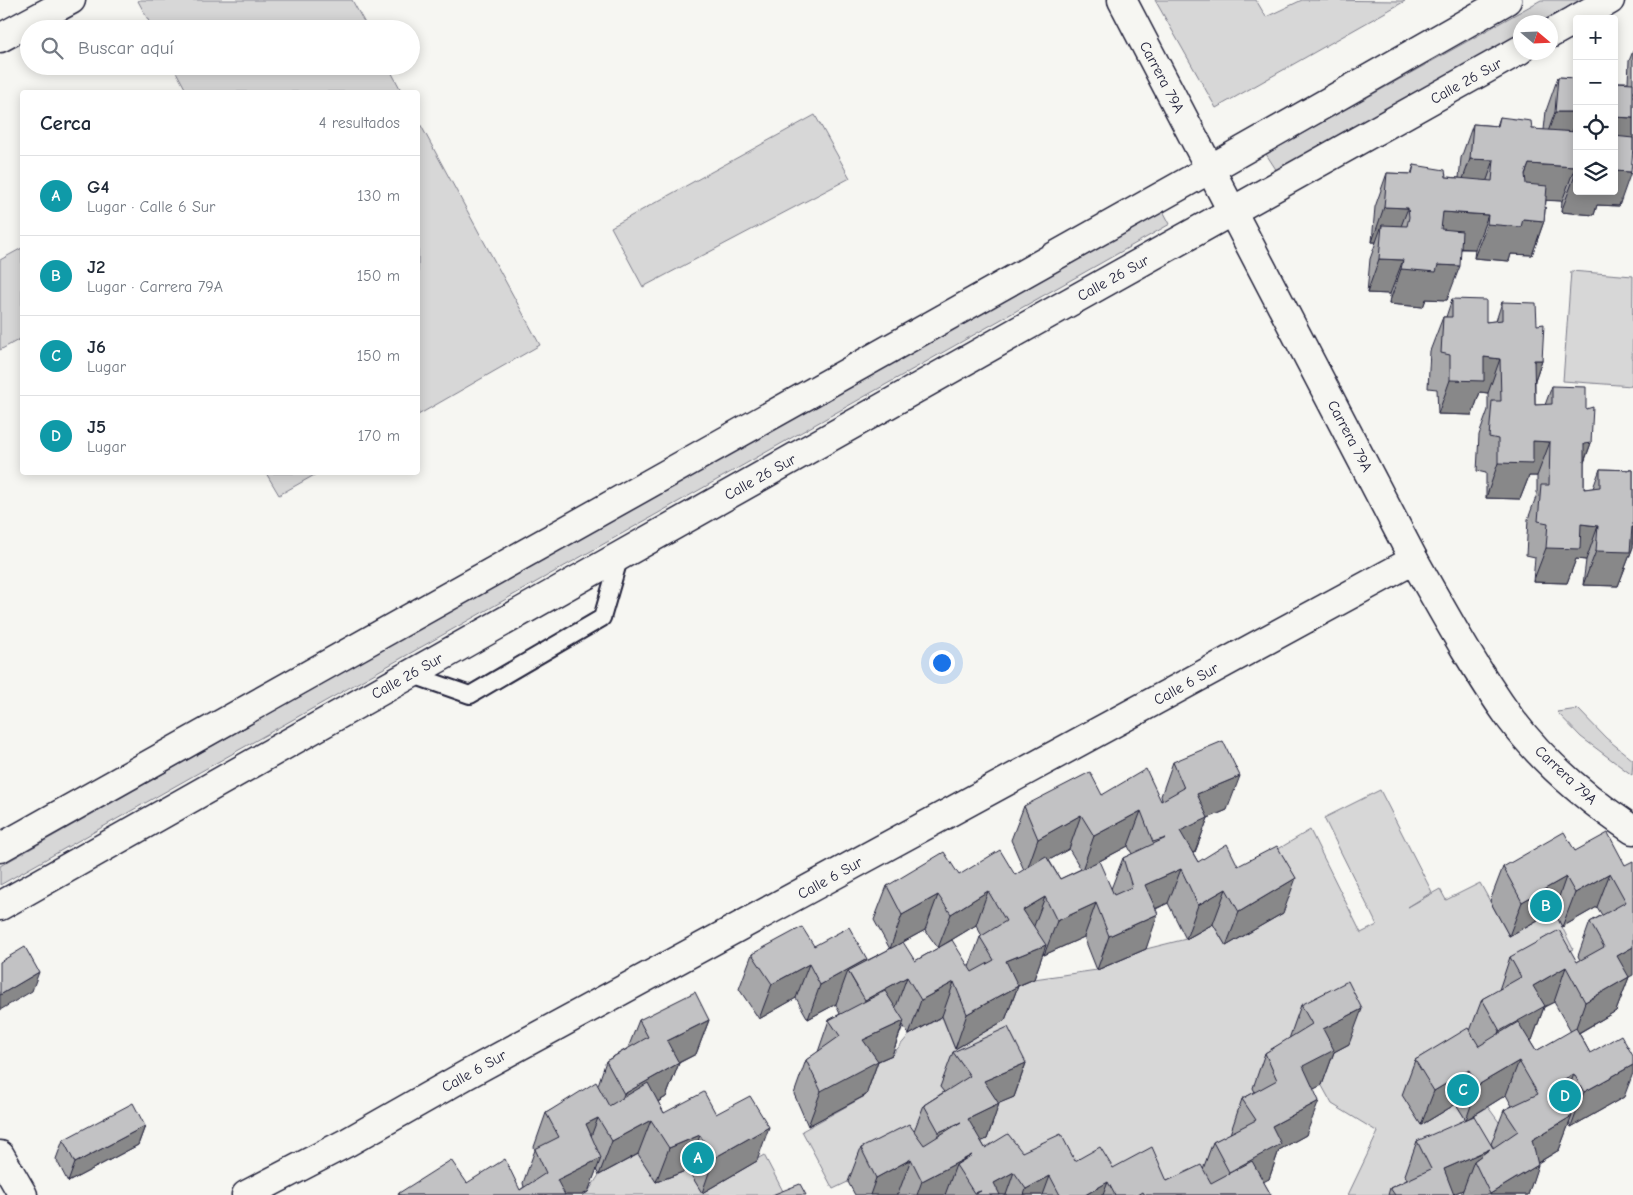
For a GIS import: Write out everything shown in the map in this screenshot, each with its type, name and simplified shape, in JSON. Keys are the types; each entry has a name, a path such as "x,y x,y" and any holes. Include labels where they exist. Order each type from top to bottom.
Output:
{"main road":[{"path":"33,20 70,0"},
{"name":"Carrera 79A","path":"1122,0 1414,560 1465,650 1511,719 1544,757 1605,811 1633,830"},
{"path":"0,848 1210,169 1507,0"},
{"path":"1584,15 1610,0"},
{"path":"1558,30 1573,21"},
{"path":"0,38 20,27"},
{"name":"Calle 26 Sur","path":"0,906 1513,54"},
{"name":"Calle 6 Sur","path":"246,1195 348,1142 466,1075 1414,560"},
{"path":"0,1155 23,1195"}],"lane":[{"path":"410,674 470,694 602,618 620,556"}],"shaded area":[{"path":"352,0 363,20 148,20 138,1"},
{"path":"1155,0 1256,0 1266,17 1302,0 1405,1 1216,108"},
{"path":"1541,0 1581,0 1554,15 1514,15"},
{"path":"1513,16 1513,38 1277,171 1266,154"},
{"path":"178,75 393,75 401,90 186,90"},
{"path":"815,115 850,178 643,287 611,227"},
{"path":"420,124 540,345 420,414"},
{"path":"1162,209 1170,224 0,885 0,866"},
{"path":"20,249 20,339 0,350 0,260"},
{"path":"1571,271 1633,276 1632,386 1563,381"},
{"path":"267,475 314,475 279,495"},
{"path":"1578,709 1606,738 1633,760 1632,775 1581,737 1557,712"},
{"path":"1380,790 1432,892 1408,907 1440,889 1446,900 1480,883 1509,936 1554,911 1573,949 1498,992 1421,1125 1456,1104 1466,1120 1488,1107 1509,1136 1491,1144 1462,1150 1405,1175 1415,1195 1348,1195 1378,1132 1332,1104 1310,1064 1335,1016 1207,1189 955,1153 987,1139 940,1086 958,1111 896,1159 833,1189 802,1131 865,1096 851,1074 892,1055 909,1035 942,1017 955,1049 993,996 1034,979 1097,970 1146,949 1186,939 1213,924 1226,946 1255,863 1310,830 1361,933 1377,925 1324,818"},
{"path":"639,1154 656,1182 688,1170 702,1192 764,1155 785,1195 582,1195 588,1192 599,1175"}],"building":[{"path":"1558,77 1573,78 1573,112 1555,112"},
{"path":"1618,82 1633,83 1633,118 1618,117"},
{"path":"1500,117 1531,121 1532,129 1573,132 1573,167 1529,164 1525,174 1526,184 1547,186 1544,221 1523,219 1521,227 1487,224 1488,215 1443,212 1441,229 1462,231 1460,266 1438,265 1436,272 1401,269 1403,260 1379,259 1382,225 1407,226 1409,217 1408,208 1384,207 1387,173 1412,174 1414,165 1445,170 1446,177 1492,181 1494,160 1470,159 1473,124 1498,126"},
{"path":"1618,136 1633,138 1631,172 1618,171"},
{"path":"1452,299 1486,300 1486,322 1502,320 1502,302 1536,303 1537,325 1544,324 1542,360 1534,360 1535,405 1552,404 1552,386 1586,387 1586,409 1593,407 1591,443 1584,444 1584,489 1600,487 1600,469 1633,470 1633,528 1630,552 1596,551 1598,526 1581,524 1580,549 1546,548 1548,523 1538,521 1541,485 1549,485 1550,442 1533,441 1533,464 1498,463 1498,439 1489,437 1492,401 1501,401 1500,359 1484,357 1484,381 1450,380 1450,355 1441,353 1443,317 1452,317"},
{"path":"1223,741 1240,776 1197,794 1208,818 1180,831 1198,862 1227,844 1238,866 1277,846 1296,878 1239,912 1226,889 1198,905 1181,869 1145,885 1158,914 1109,936 1096,903 1057,921 1045,897 1023,910 1046,945 1006,961 1018,986 967,1014 954,982 921,1000 907,977 865,1000 848,971 903,942 915,961 952,940 972,972 994,960 980,937 1006,921 988,891 951,914 938,895 902,915 887,886 944,852 959,875 1000,850 1015,875 1046,856 1060,879 1099,861 1114,895 1132,887 1123,858 1166,838 1153,842 1141,811 1094,836 1081,815 1038,839 1024,806 1090,772 1102,795 1146,769 1161,801 1184,788 1173,762"},
{"path":"1564,832 1575,851 1608,833 1625,865 1633,861 1633,947 1617,956 1629,977 1585,1002 1566,967 1533,986 1545,1006 1500,1031 1482,999 1521,977 1510,957 1559,930 1577,962 1604,947 1590,922 1626,902 1610,873 1575,893 1566,877 1522,902 1503,867"},
{"path":"802,927 814,946 849,927 867,959 820,985 809,964 772,984 752,954"},
{"path":"25,947 39,972 0,995 0,962"},
{"path":"1348,981 1362,1009 1323,1029 1334,1050 1303,1066 1319,1101 1272,1126 1281,1144 1229,1172 1213,1142 1256,1120 1242,1099 1277,1080 1265,1053 1312,1024 1301,1005"},
{"path":"885,991 904,1021 863,1040 878,1061 821,1091 806,1060 840,1036 829,1020"},
{"path":"695,992 709,1020 667,1041 679,1063 624,1094 606,1061 648,1037 639,1020"},
{"path":"1518,1022 1536,1051 1576,1028 1590,1053 1621,1035 1633,1056 1633,1065 1584,1092 1574,1074 1555,1084 1572,1116 1532,1140 1538,1165 1490,1194 1474,1161 1490,1149 1444,1169 1454,1195 1395,1195 1390,1188 1431,1169 1417,1141 1474,1116 1493,1148 1518,1131 1504,1110 1538,1094 1519,1061 1478,1085 1469,1070 1434,1091 1415,1060 1468,1028 1479,1046"},
{"path":"1008,1027 1026,1063 984,1081 999,1104 968,1119 985,1148 1008,1134 1022,1152 1061,1134 1075,1161 1100,1147 1113,1168 1152,1147 1167,1181 1201,1165 1211,1183 1252,1161 1271,1195 1145,1195 1143,1192 1138,1195 1115,1195 1108,1182 1085,1195 1060,1195 1050,1176 1026,1189 1014,1172 994,1183 1000,1195 973,1195 981,1191 974,1193 956,1165 972,1155 922,1181 911,1159 876,1178 861,1148 909,1124 924,1145 961,1122 939,1132 924,1105 970,1076 953,1052"},
{"path":"596,1082 609,1106 648,1083 664,1113 704,1092 716,1114 750,1096 769,1127 714,1158 700,1135 669,1148 651,1120 612,1141 598,1118 586,1124 601,1158 557,1180 565,1195 400,1195 399,1193 451,1160 467,1183 505,1159 520,1190 546,1173 535,1149 559,1137 546,1113"},
{"path":"133,1103 145,1126 75,1163 63,1140"},
{"path":"800,1184 806,1195 772,1195"}],"place":[{"name":"J2","path":"1546,906"},
{"name":"J6","path":"1463,1090"},
{"name":"J5","path":"1565,1096"},
{"name":"G4","path":"698,1158"}]}
